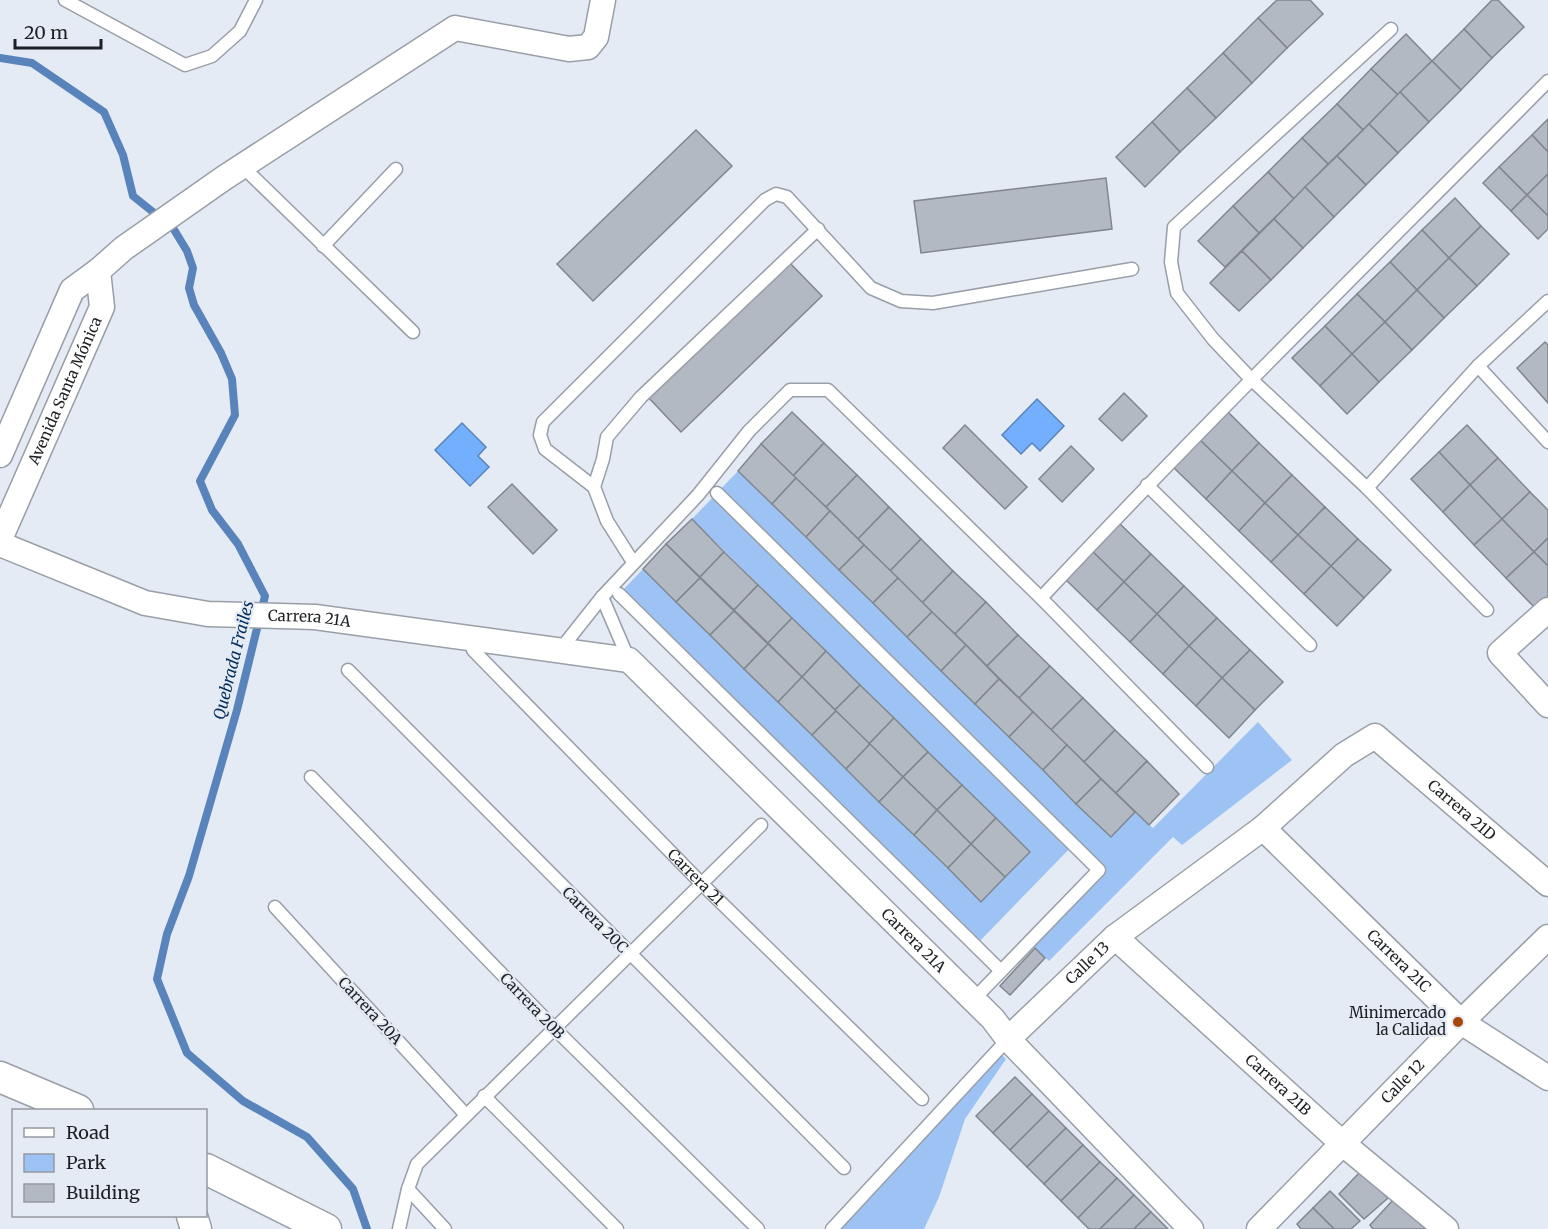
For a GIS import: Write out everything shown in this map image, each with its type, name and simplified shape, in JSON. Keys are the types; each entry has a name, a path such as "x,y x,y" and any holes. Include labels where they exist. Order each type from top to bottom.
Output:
{"street":[{"path":"0,455 72,290 124,248 455,28 569,49 588,47 596,37 603,0"},
{"name":"Avenida Santa Mónica","path":"0,538 102,307 98,271"},
{"name":"Carrera 21A","path":"0,544 145,603 208,614 315,617 629,660 993,1019 1008,1039 1191,1229"},
{"path":"1548,610 1500,653 1548,705"},
{"name":"Calle 13","path":"1008,1039 1115,937 1263,828 1344,754 1375,736"},
{"name":"Carrera 21D","path":"1375,736 1548,884"},
{"name":"Carrera 21C","path":"1263,828 1461,1022 1548,1078"},
{"name":"Carrera 21B","path":"1115,937 1342,1143 1446,1229"},
{"name":"Calle 12","path":"1258,1229 1461,1022 1548,937"},
{"path":"0,1077 76,1109"},
{"path":"207,1170 326,1229"}],"lane":[{"path":"65,0 185,65 212,56 240,31 256,0"},
{"path":"1391,29 1174,227 1171,262 1177,293 1213,339 1367,488 1487,610"},
{"path":"1041,598 1251,378 1548,81"},
{"path":"323,246 396,169"},
{"path":"234,173 323,246 413,332"},
{"path":"633,562 608,521 594,487 545,449 540,435 543,422 765,200 776,194 787,197 871,288 901,302 933,303 1132,269"},
{"path":"594,487 603,459 607,436 620,420 641,397 818,229"},
{"path":"1367,488 1478,366 1548,302"},
{"path":"1478,366 1548,442"},
{"path":"560,650 602,597 698,495 749,431 790,390 828,390 1041,598 1207,767"},
{"path":"1147,485 1310,645"},
{"path":"717,493 1099,870 973,1000"},
{"path":"619,594 1001,970"},
{"name":"Carrera 21A","path":"602,597 629,660"},
{"name":"Carrera 21","path":"473,650 701,883 922,1099"},
{"name":"Carrera 20C","path":"348,670 844,1168"},
{"name":"Carrera 20B","path":"311,777 554,1028 758,1229"},
{"path":"399,1229 408,1189 417,1164 761,825"},
{"name":"Carrera 20A","path":"275,907 466,1115"},
{"name":"Calle 13","path":"832,1229 1008,1039"},
{"path":"484,1096 617,1229"},
{"path":"408,1189 445,1229"}],"green space":[{"path":"738,471 1111,837 1135,812 1153,828 1258,722 1292,760 1182,845 1173,837 1049,961 1029,942 1099,870 1073,845 976,945 619,594 643,569 981,901 1030,852 692,519"},
{"path":"997,1050 1006,1059 965,1119 939,1197 924,1229 832,1229"}],"shaded area":[{"path":"1037,399 1064,426 1040,451 1032,443 1021,454 1002,435"},
{"path":"462,423 486,447 478,456 489,467 470,486 435,450"}],"building":[{"path":"1277,0 1310,0 1323,14 1287,48 1258,18"},
{"path":"1492,0 1498,0 1524,27 1492,58 1464,29"},
{"path":"1258,18 1287,48 1252,83 1223,53"},
{"path":"1464,29 1492,58 1461,90 1432,61"},
{"path":"1406,34 1432,61 1398,95 1371,69"},
{"path":"1223,53 1252,83 1216,118 1187,88"},
{"path":"1432,61 1461,90 1429,122 1400,92"},
{"path":"1371,69 1398,95 1363,130 1337,104"},
{"path":"1187,88 1216,118 1180,152 1152,122"},
{"path":"1400,92 1429,122 1398,153 1369,124"},
{"path":"1337,104 1363,130 1328,164 1302,138"},
{"path":"1548,119 1548,152 1532,135"},
{"path":"1152,122 1180,152 1145,187 1116,157"},
{"path":"1369,124 1398,153 1366,185 1337,156"},
{"path":"696,130 732,166 593,301 557,264"},
{"path":"1532,135 1548,152 1548,174 1527,195 1499,167"},
{"path":"1302,138 1328,164 1294,199 1268,172"},
{"path":"1337,156 1366,185 1334,217 1305,187"},
{"path":"1499,167 1527,195 1511,211 1483,183"},
{"path":"1268,172 1294,199 1259,233 1233,206"},
{"path":"1548,174 1548,216 1527,195"},
{"path":"1106,178 1112,229 921,253 914,201"},
{"path":"1305,187 1334,217 1303,248 1274,219"},
{"path":"1527,195 1548,216 1548,229 1538,239 1511,211"},
{"path":"1455,198 1481,226 1449,258 1422,230"},
{"path":"1233,206 1259,233 1225,267 1198,241"},
{"path":"1274,219 1303,248 1271,280 1242,251"},
{"path":"1481,226 1509,254 1477,286 1449,258"},
{"path":"1422,230 1449,258 1417,290 1390,262"},
{"path":"1242,251 1271,280 1239,311 1210,283"},
{"path":"1449,258 1477,286 1444,318 1417,290"},
{"path":"787,260 822,296 681,432 647,396"},
{"path":"1390,262 1417,290 1385,322 1357,294"},
{"path":"1417,290 1444,318 1412,350 1385,322"},
{"path":"1357,294 1385,322 1352,354 1325,326"},
{"path":"1385,322 1412,350 1379,382 1352,354"},
{"path":"1325,326 1352,354 1320,386 1292,358"},
{"path":"1545,342 1548,345 1548,403 1517,368"},
{"path":"1352,354 1379,382 1347,414 1320,386"},
{"path":"1124,393 1147,416 1122,441 1099,419"},
{"path":"1227,411 1259,443 1232,471 1199,439"},
{"path":"792,412 824,443 793,476 761,444"},
{"path":"965,425 1027,487 1005,509 943,448"},
{"path":"1467,425 1498,458 1470,485 1439,452"},
{"path":"1199,439 1232,471 1206,499 1173,467"},
{"path":"824,443 857,475 826,507 793,476"},
{"path":"1259,443 1292,475 1265,503 1232,471"},
{"path":"761,444 796,478 772,504 738,471"},
{"path":"1071,446 1094,469 1062,502 1039,479"},
{"path":"1439,452 1470,485 1443,512 1411,479"},
{"path":"1498,458 1530,492 1502,519 1470,485"},
{"path":"1232,471 1265,503 1239,531 1206,499"},
{"path":"857,475 889,507 858,539 826,507"},
{"path":"1292,475 1325,507 1298,535 1265,503"},
{"path":"796,478 830,511 806,537 772,504"},
{"path":"512,484 557,530 533,554 488,507"},
{"path":"1470,485 1502,519 1474,545 1443,512"},
{"path":"1530,492 1548,510 1548,538 1534,552 1502,519"},
{"path":"1265,503 1298,535 1271,562 1239,531"},
{"path":"889,507 921,539 890,571 858,539"},
{"path":"1325,507 1358,539 1331,566 1298,535"},
{"path":"830,511 864,545 839,570 806,537"},
{"path":"692,519 724,552 700,577 666,544"},
{"path":"1502,519 1534,552 1506,578 1474,545"},
{"path":"1118,522 1151,554 1124,582 1091,550"},
{"path":"1298,535 1331,566 1304,594 1271,562"},
{"path":"1548,538 1548,566 1534,552"},
{"path":"921,539 953,571 922,603 890,571"},
{"path":"1358,539 1391,570 1364,598 1331,566"},
{"path":"666,544 700,578 676,602 643,569"},
{"path":"864,545 898,578 873,603 839,570"},
{"path":"1091,550 1124,582 1097,610 1064,578"},
{"path":"724,552 758,585 734,610 700,577"},
{"path":"1534,552 1548,566 1548,601 1538,611 1506,578"},
{"path":"1151,554 1184,586 1157,614 1124,582"},
{"path":"1331,566 1364,598 1337,626 1304,594"},
{"path":"953,571 986,602 955,634 922,603"},
{"path":"700,578 734,611 710,635 676,602"},
{"path":"898,578 932,612 907,637 873,603"},
{"path":"1124,582 1157,614 1130,642 1097,610"},
{"path":"758,585 792,618 768,643 734,610"},
{"path":"1184,586 1217,618 1189,646 1157,614"},
{"path":"986,602 1018,635 987,666 955,634"},
{"path":"734,611 768,644 744,669 710,635"},
{"path":"932,612 966,645 941,671 907,637"},
{"path":"1157,614 1189,646 1163,674 1130,642"},
{"path":"792,618 826,651 802,677 768,643"},
{"path":"1217,618 1250,650 1222,678 1189,646"},
{"path":"1018,635 1050,666 1019,698 987,666"},
{"path":"768,644 802,677 778,702 744,669"},
{"path":"966,645 999,679 975,704 941,671"},
{"path":"1189,646 1222,678 1196,706 1163,674"},
{"path":"1250,650 1283,682 1255,710 1222,678"},
{"path":"826,651 860,685 835,710 802,677"},
{"path":"1050,666 1083,698 1051,730 1019,698"},
{"path":"802,677 836,711 812,735 778,702"},
{"path":"1222,678 1255,710 1229,738 1196,706"},
{"path":"999,679 1033,712 1009,737 975,704"},
{"path":"860,685 894,718 869,744 835,710"},
{"path":"1083,698 1115,730 1084,762 1051,730"},
{"path":"836,711 870,744 846,769 812,735"},
{"path":"1033,712 1067,745 1043,770 1009,737"},
{"path":"894,718 928,752 903,777 869,744"},
{"path":"1115,730 1147,761 1116,793 1084,762"},
{"path":"870,744 903,777 879,802 846,769"},
{"path":"1067,745 1101,779 1076,804 1043,770"},
{"path":"928,752 962,785 937,810 903,777"},
{"path":"1147,761 1179,794 1149,825 1116,793"},
{"path":"903,777 937,810 914,835 879,802"},
{"path":"1101,779 1135,812 1111,837 1076,804"},
{"path":"962,785 996,818 971,844 937,810"},
{"path":"937,810 971,844 948,868 914,835"},
{"path":"996,818 1030,852 1005,877 971,844"},
{"path":"971,844 1005,877 981,902 948,868"},
{"path":"1035,948 1045,958 1010,995 1000,986"},
{"path":"1015,1077 1032,1094 993,1133 976,1116"},
{"path":"1032,1094 1049,1111 1010,1150 993,1133"},
{"path":"1049,1111 1066,1128 1027,1167 1010,1150"},
{"path":"1066,1128 1083,1145 1044,1184 1027,1167"},
{"path":"1083,1145 1100,1162 1061,1201 1044,1184"},
{"path":"1100,1162 1117,1178 1078,1218 1061,1201"},
{"path":"1360,1172 1388,1198 1364,1219 1339,1194"},
{"path":"1117,1178 1134,1195 1100,1229 1089,1229 1078,1218"},
{"path":"1330,1191 1360,1221 1351,1229 1334,1229 1313,1208"},
{"path":"1134,1195 1151,1212 1134,1229 1100,1229"},
{"path":"1393,1200 1426,1229 1373,1229 1370,1225"},
{"path":"1313,1208 1334,1229 1301,1229 1297,1224"},
{"path":"1151,1212 1168,1229 1134,1229"}],"waterway":[{"name":"Quebrada Frailes","path":"0,58 32,63 104,112 123,155 133,196 173,228 187,251 193,268 189,288 194,305 221,353 232,379 235,415 200,481 212,510 238,544 265,596 237,710 189,876 167,934 157,979 187,1053 243,1101 307,1137 353,1189 367,1229"}],"place":[{"name":"Minimercado la Calidad","path":"1458,1022"}]}
